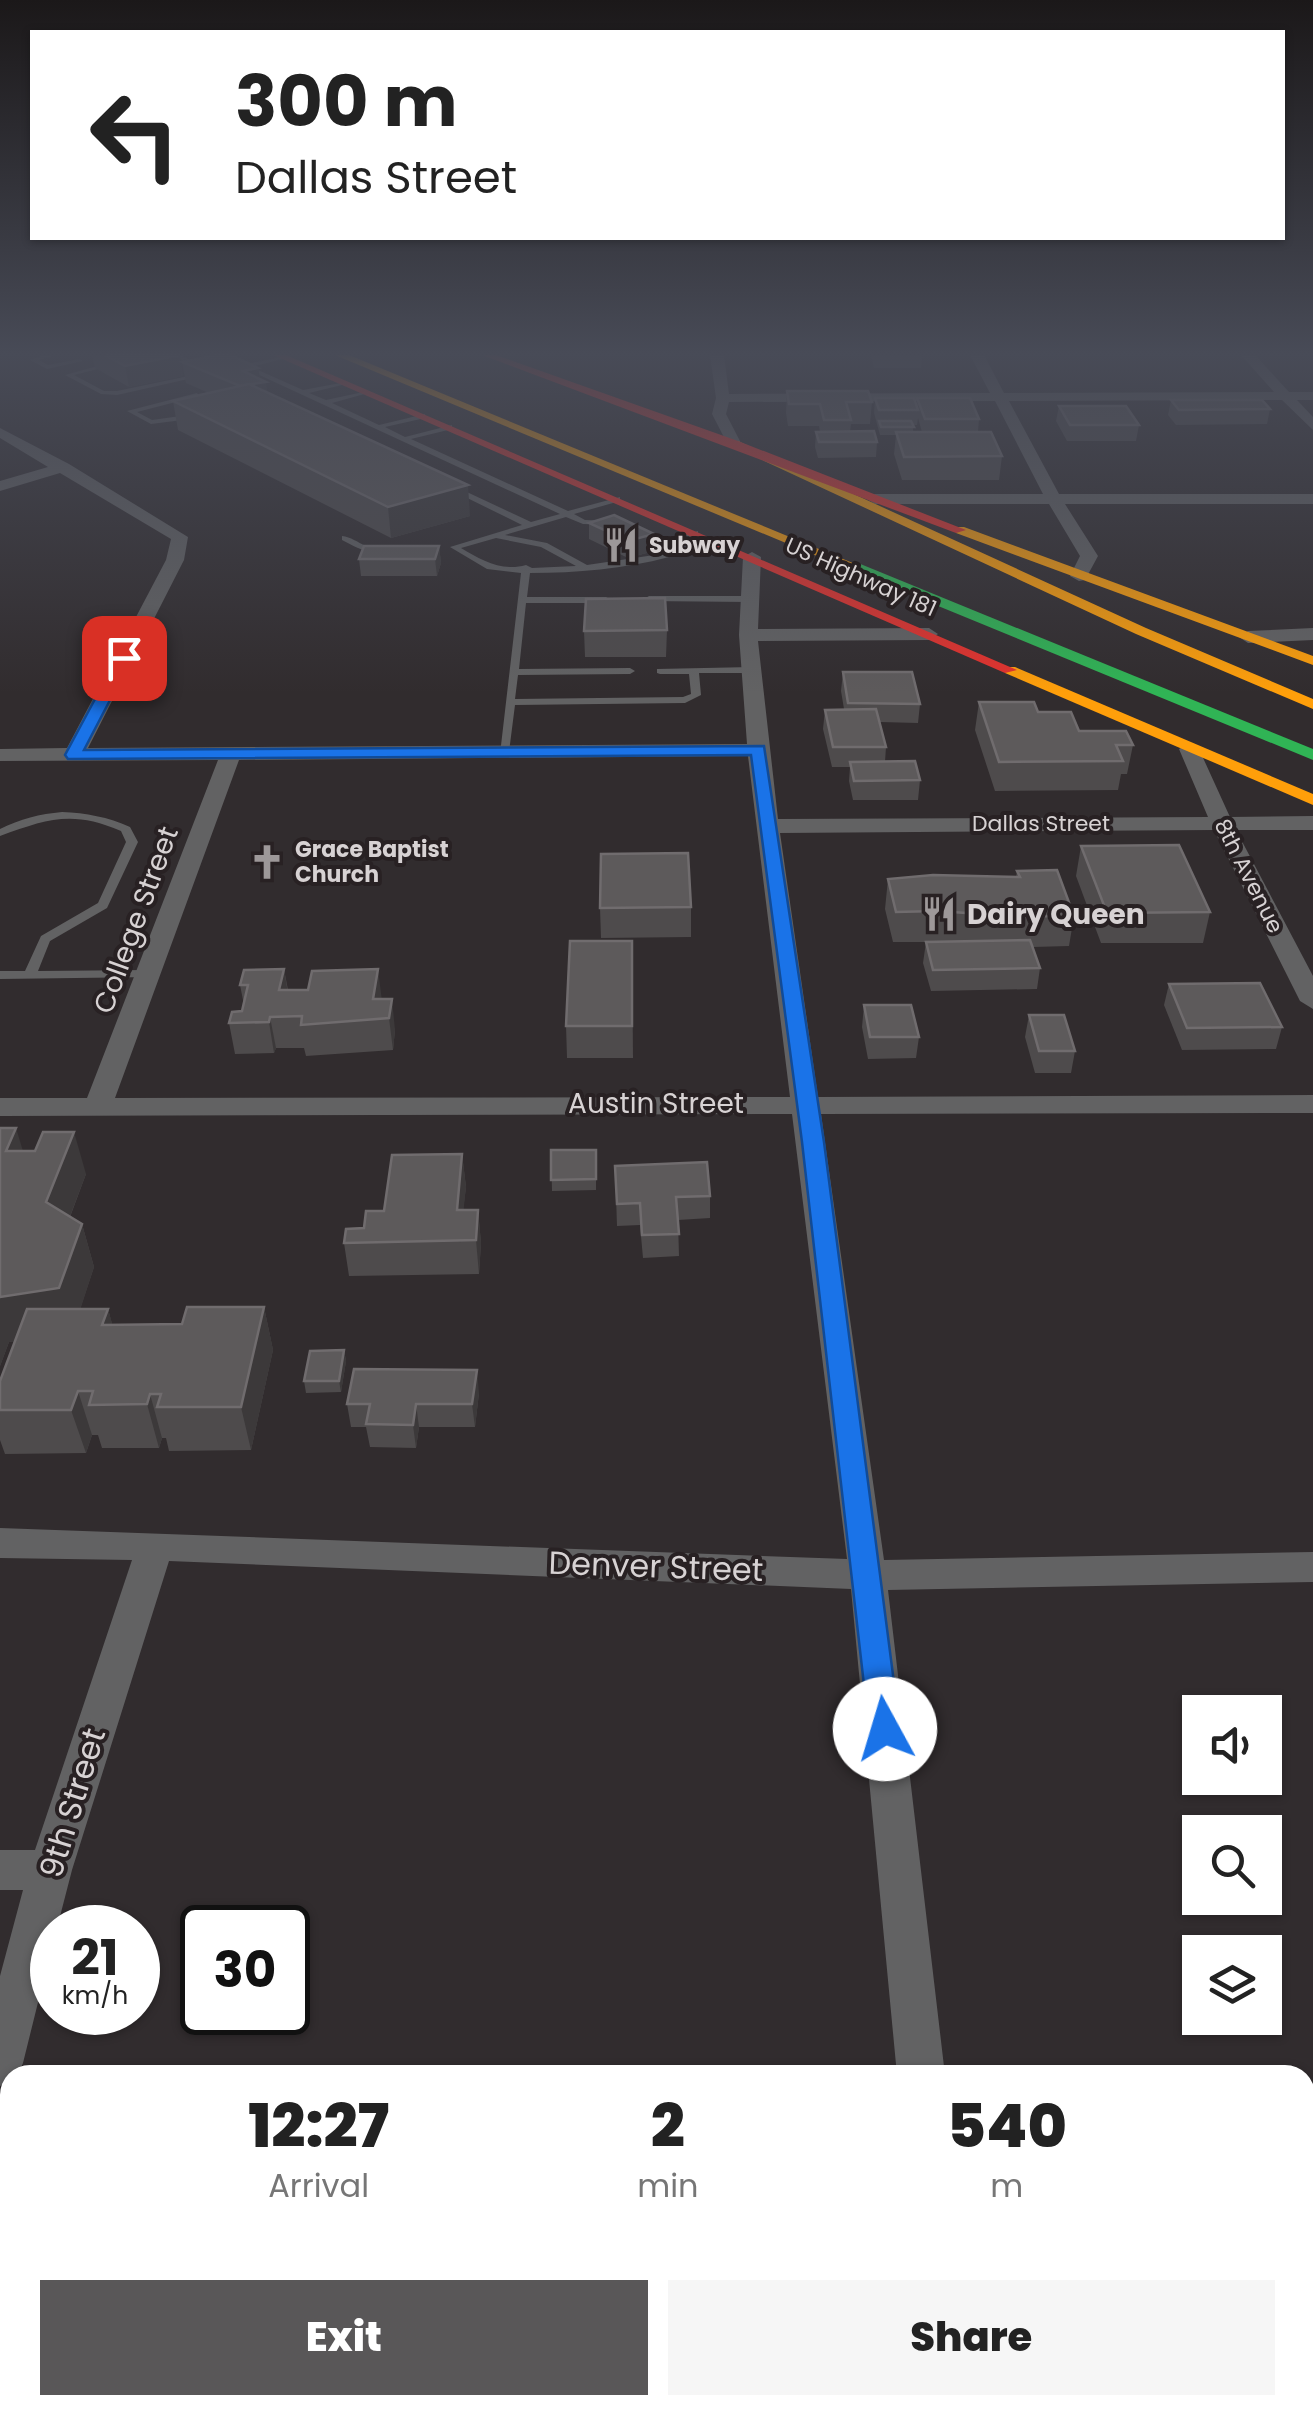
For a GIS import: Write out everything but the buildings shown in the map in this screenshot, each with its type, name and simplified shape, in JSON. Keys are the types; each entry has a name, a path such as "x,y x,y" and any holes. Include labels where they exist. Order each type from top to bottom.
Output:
{"main road":[{"name":"US Highway 181","path":"543,468 1313,800"},
{"path":"546,468 774,550 1313,763"},
{"path":"614,468 1313,755"},
{"path":"789,468 1140,631 1313,704"},
{"path":"798,468 1313,661"},
{"path":"947,568 1313,715"}],"street":[{"path":"0,486 62,468"},
{"path":"65,468 180,538 175,560 74,755"},
{"path":"1037,468 1089,556 1079,576"},
{"path":"875,499 1313,499"},
{"path":"752,557 748,635 758,750 808,1102 868,1575 920,2065"},
{"path":"748,635 929,634"},
{"path":"1248,637 1313,634"},
{"name":"8th Avenue","path":"1189,749 1221,822 1313,1001"},
{"path":"0,756 758,750"},
{"name":"College Street","path":"98,1107 230,755"},
{"name":"Dallas Street","path":"768,826 1313,823"},
{"name":"Austin Street","path":"0,1107 808,1102 1313,1104"},
{"name":"Denver Street","path":"0,1544 155,1546 868,1575 1313,1567"},
{"name":"9th Street","path":"0,2064 50,1870 155,1546"},
{"path":"0,1870 50,1870"}],"lane":[{"path":"454,547 494,568 587,568 648,562 666,556 660,544 608,521 582,522 466,468"},
{"path":"444,485 530,525"},
{"path":"437,548 454,547 617,499"},
{"path":"660,544 696,533"},
{"path":"495,535 544,545 587,568"},
{"path":"345,538 368,550 385,549"},
{"path":"504,752 526,568"},
{"path":"636,600 750,599"},
{"path":"523,600 618,600"},
{"path":"510,702 684,700 696,695 694,670"},
{"path":"660,671 752,670"},
{"path":"514,672 630,671"},
{"path":"0,833 20,822 80,815 126,828 132,842 103,905 45,940 30,975"},
{"path":"0,975 148,974"}],"traffic: fast":[{"path":"853,566 1313,755"}],"traffic: slow":[{"path":"614,468 853,566"},
{"path":"787,468 1141,631 1313,704"},
{"path":"960,530 1313,661"},
{"path":"1010,670 1313,800"}],"traffic: jam":[{"path":"540,468 1010,670"},
{"path":"798,468 960,530"}],"place":[{"name":"Subway","path":"621,545"},
{"name":"Grace Baptist Church","path":"267,862"},
{"name":"Dairy Queen","path":"939,914"}],"route":[{"path":"124,658 74,755 758,750 813,1142 885,1729"}]}
